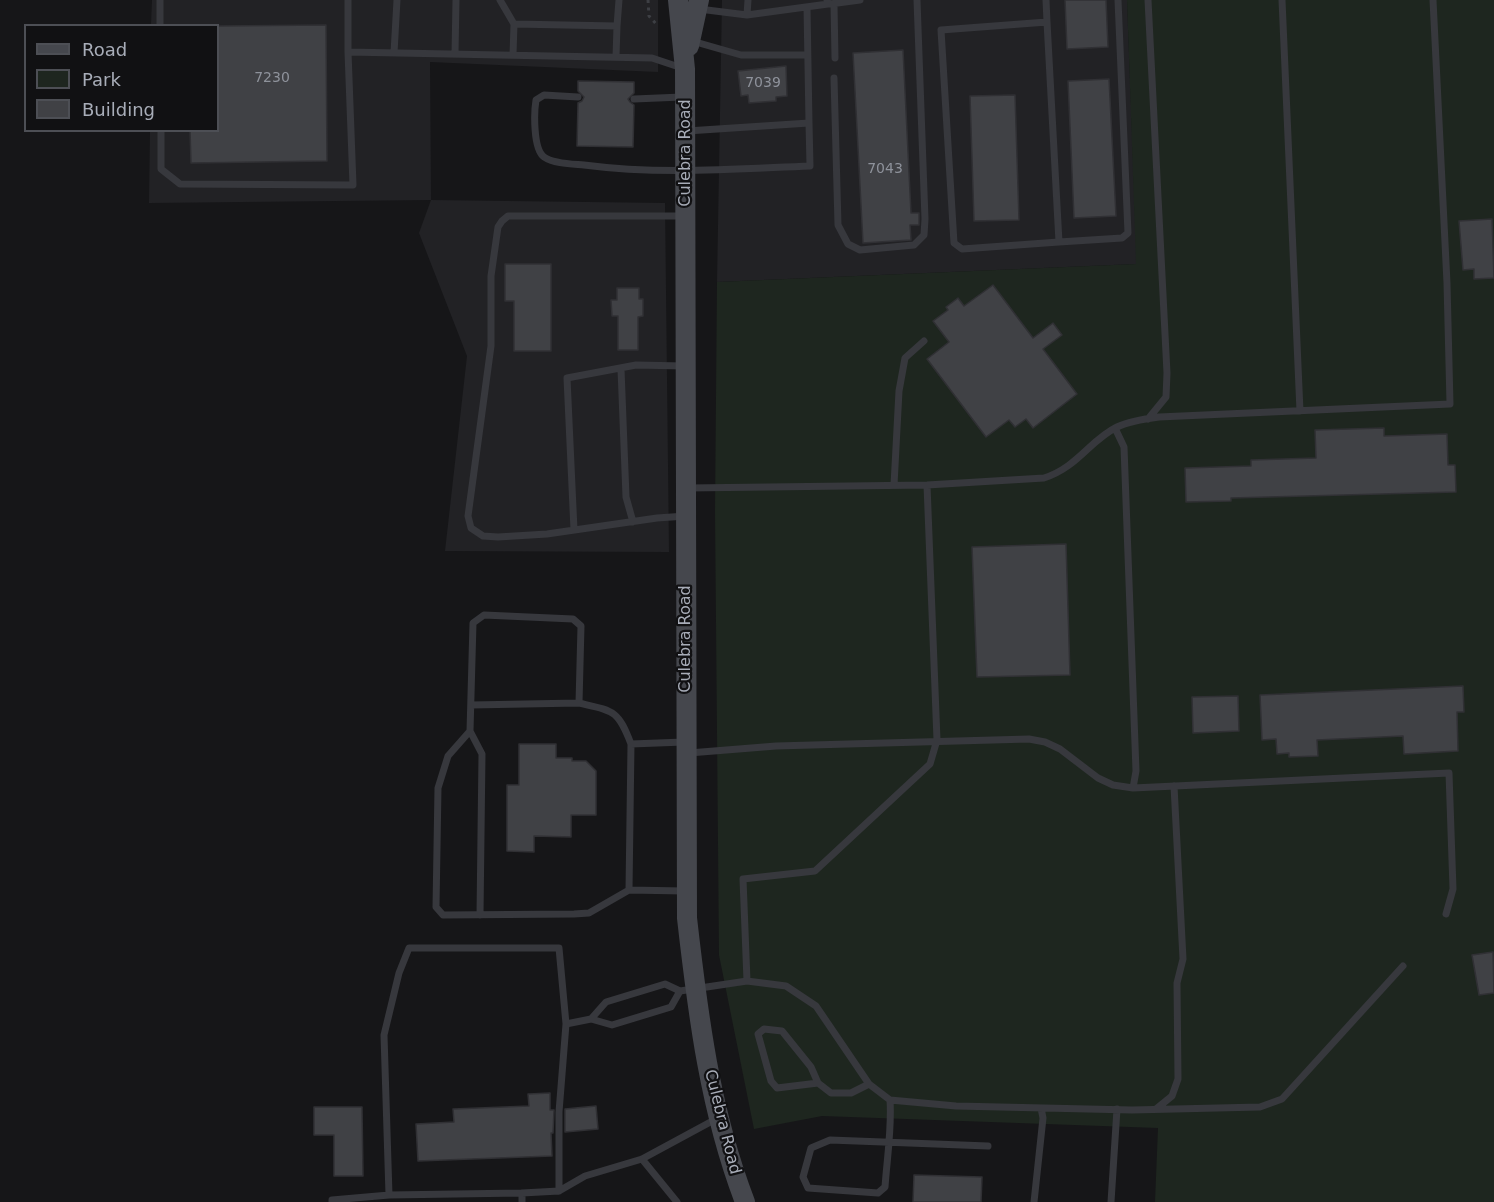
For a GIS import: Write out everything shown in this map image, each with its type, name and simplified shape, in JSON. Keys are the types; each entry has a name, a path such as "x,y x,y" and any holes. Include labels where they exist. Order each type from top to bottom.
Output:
{"main road":[{"name":"Culebra Road","path":"678,0 686,97 687,990 701,1034 718,1118 745,1202"},
{"name":"Culebra Road","path":"685,69 698,4"}],"lane":[{"path":"160,0 160,24"},
{"path":"161,132 161,169 180,184 353,185 348,0"},
{"path":"394,53 397,0"},
{"path":"455,54 456,0"},
{"path":"500,0 514,24 513,55"},
{"path":"616,57 619,0"},
{"path":"747,15 749,0"},
{"path":"698,4 747,15 860,0"},
{"path":"834,78 838,225 848,244 860,250 915,245 924,235 925,219 918,0"},
{"path":"1046,0 1059,242"},
{"path":"1047,22 941,30 954,243 962,249 1122,238 1128,233 1118,0"},
{"path":"1148,0 1167,373 1166,397 1148,419"},
{"path":"1282,0 1300,411"},
{"path":"686,488 927,485 1044,478 1060,473 1115,428 1134,421 1450,404 1447,283 1433,0"},
{"path":"830,3 835,58"},
{"path":"578,98 544,95 536,100 534,109 537,146 544,157 562,163 627,171 686,172 810,166 807,7"},
{"path":"514,24 617,26"},
{"path":"690,40 741,55 807,56"},
{"path":"348,52 652,58 685,69"},
{"path":"634,99 686,97"},
{"path":"686,131 809,123"},
{"path":"686,216 508,216 502,220 498,227 491,276 491,346 468,516 471,528 483,536 498,537 686,516"},
{"path":"894,485 899,392 905,358 924,342"},
{"path":"574,530 567,378 636,365 686,366"},
{"path":"621,369 626,497 633,522"},
{"path":"1115,428 1124,447 1136,771 1133,788"},
{"path":"747,981 743,879 815,871 930,764 937,740 927,485"},
{"path":"480,915 482,754 470,731 472,623 484,615 573,619 581,626 579,703"},
{"path":"471,705 579,703 605,709 623,722 631,744 629,890"},
{"path":"470,731 448,756 438,788 436,907 443,915 589,913 629,890 686,891"},
{"path":"631,744 686,748 761,747 1008,738 1045,742 1060,749 1098,778 1113,785 1133,788 1449,773 1453,889 1446,914"},
{"path":"1156,1109 1172,1096 1178,1079 1178,983 1183,959 1174,786"},
{"path":"389,1195 384,1035 399,973 409,948 559,948 566,1023 559,1112 559,1191"},
{"path":"591,1019 606,1002 665,984 687,990 747,981 786,986 816,1006 869,1084 890,1100 956,1106 1117,1110 1260,1107 1282,1099 1403,966"},
{"path":"566,1023 591,1019 612,1025 671,1006 687,990"},
{"path":"818,1083 777,1088 771,1081 758,1034 764,1029 782,1031 811,1066 818,1083 831,1093 851,1093 869,1084"},
{"path":"890,1100 888,1142 885,1186 878,1193 808,1188 803,1177 811,1149 830,1140 888,1142 988,1146"},
{"path":"1034,1202 1041,1108"},
{"path":"1111,1202 1117,1110"},
{"path":"332,1202 332,1200 389,1195 559,1191 585,1176 642,1159 718,1118"},
{"path":"642,1159 676,1202"},
{"path":"522,1193 522,1202"}],"path":[{"path":"648,0 649,16 657,25"}],"shaded area":[{"path":"152,0 658,0 658,72 430,62 431,200 149,203 150,132 219,132 219,24 151,24"},
{"path":"722,0 1127,0 1137,264 717,282"},
{"path":"431,200 665,203 669,552 445,551 467,356 419,233"}],"green space":[{"path":"1127,0 1494,0 1494,1202 1155,1202 1158,1128 822,1116 754,1129 719,955 715,511 717,282 1136,264"}],"building":[{"path":"1065,0 1106,0 1108,47 1067,49"},
{"path":"326,25 327,161 191,163 190,132 219,132 219,26"},
{"path":"903,50 911,213 919,213 919,225 910,225 911,240 863,243 853,53"},
{"path":"786,66 787,96 776,97 776,101 749,103 748,95 741,96 738,71"},
{"path":"1109,79 1116,216 1074,218 1068,81"},
{"path":"578,81 634,82 634,93 628,99 634,105 633,147 577,146 578,103 584,97 578,91"},
{"path":"1015,95 1019,220 974,221 970,96"},
{"path":"1492,219 1494,278 1474,279 1474,269 1463,270 1459,221"},
{"path":"505,264 551,264 551,351 514,351 514,301 505,301"},
{"path":"993,285 1033,338 1053,323 1062,335 1043,349 1077,394 1033,428 1026,419 1015,427 1009,420 986,437 927,359 949,342 933,321 948,310 946,307 958,298 964,306"},
{"path":"617,288 639,288 639,299 643,299 643,316 638,317 638,350 618,350 618,316 612,316 611,300 617,300"},
{"path":"1384,428 1384,436 1447,434 1448,465 1455,465 1456,492 1231,498 1231,501 1186,502 1185,468 1251,466 1251,460 1316,458 1315,430"},
{"path":"1066,544 1070,675 977,677 972,547"},
{"path":"1463,686 1464,712 1457,712 1458,751 1404,754 1403,736 1317,740 1318,756 1289,757 1289,753 1277,754 1276,739 1262,740 1260,695"},
{"path":"1238,696 1239,731 1193,733 1192,697"},
{"path":"519,744 556,744 556,758 586,761 596,771 596,815 571,815 571,837 534,836 534,852 507,851 507,785 519,785"},
{"path":"1493,952 1494,993 1479,995 1472,955"},
{"path":"550,1093 550,1110 554,1110 553,1133 551,1133 552,1156 418,1161 416,1124 454,1122 453,1109 529,1106 528,1094"},
{"path":"596,1106 598,1129 565,1132 565,1109"},
{"path":"314,1107 362,1107 363,1176 334,1176 334,1135 314,1135"},
{"path":"914,1175 982,1177 981,1202 913,1202"}]}
